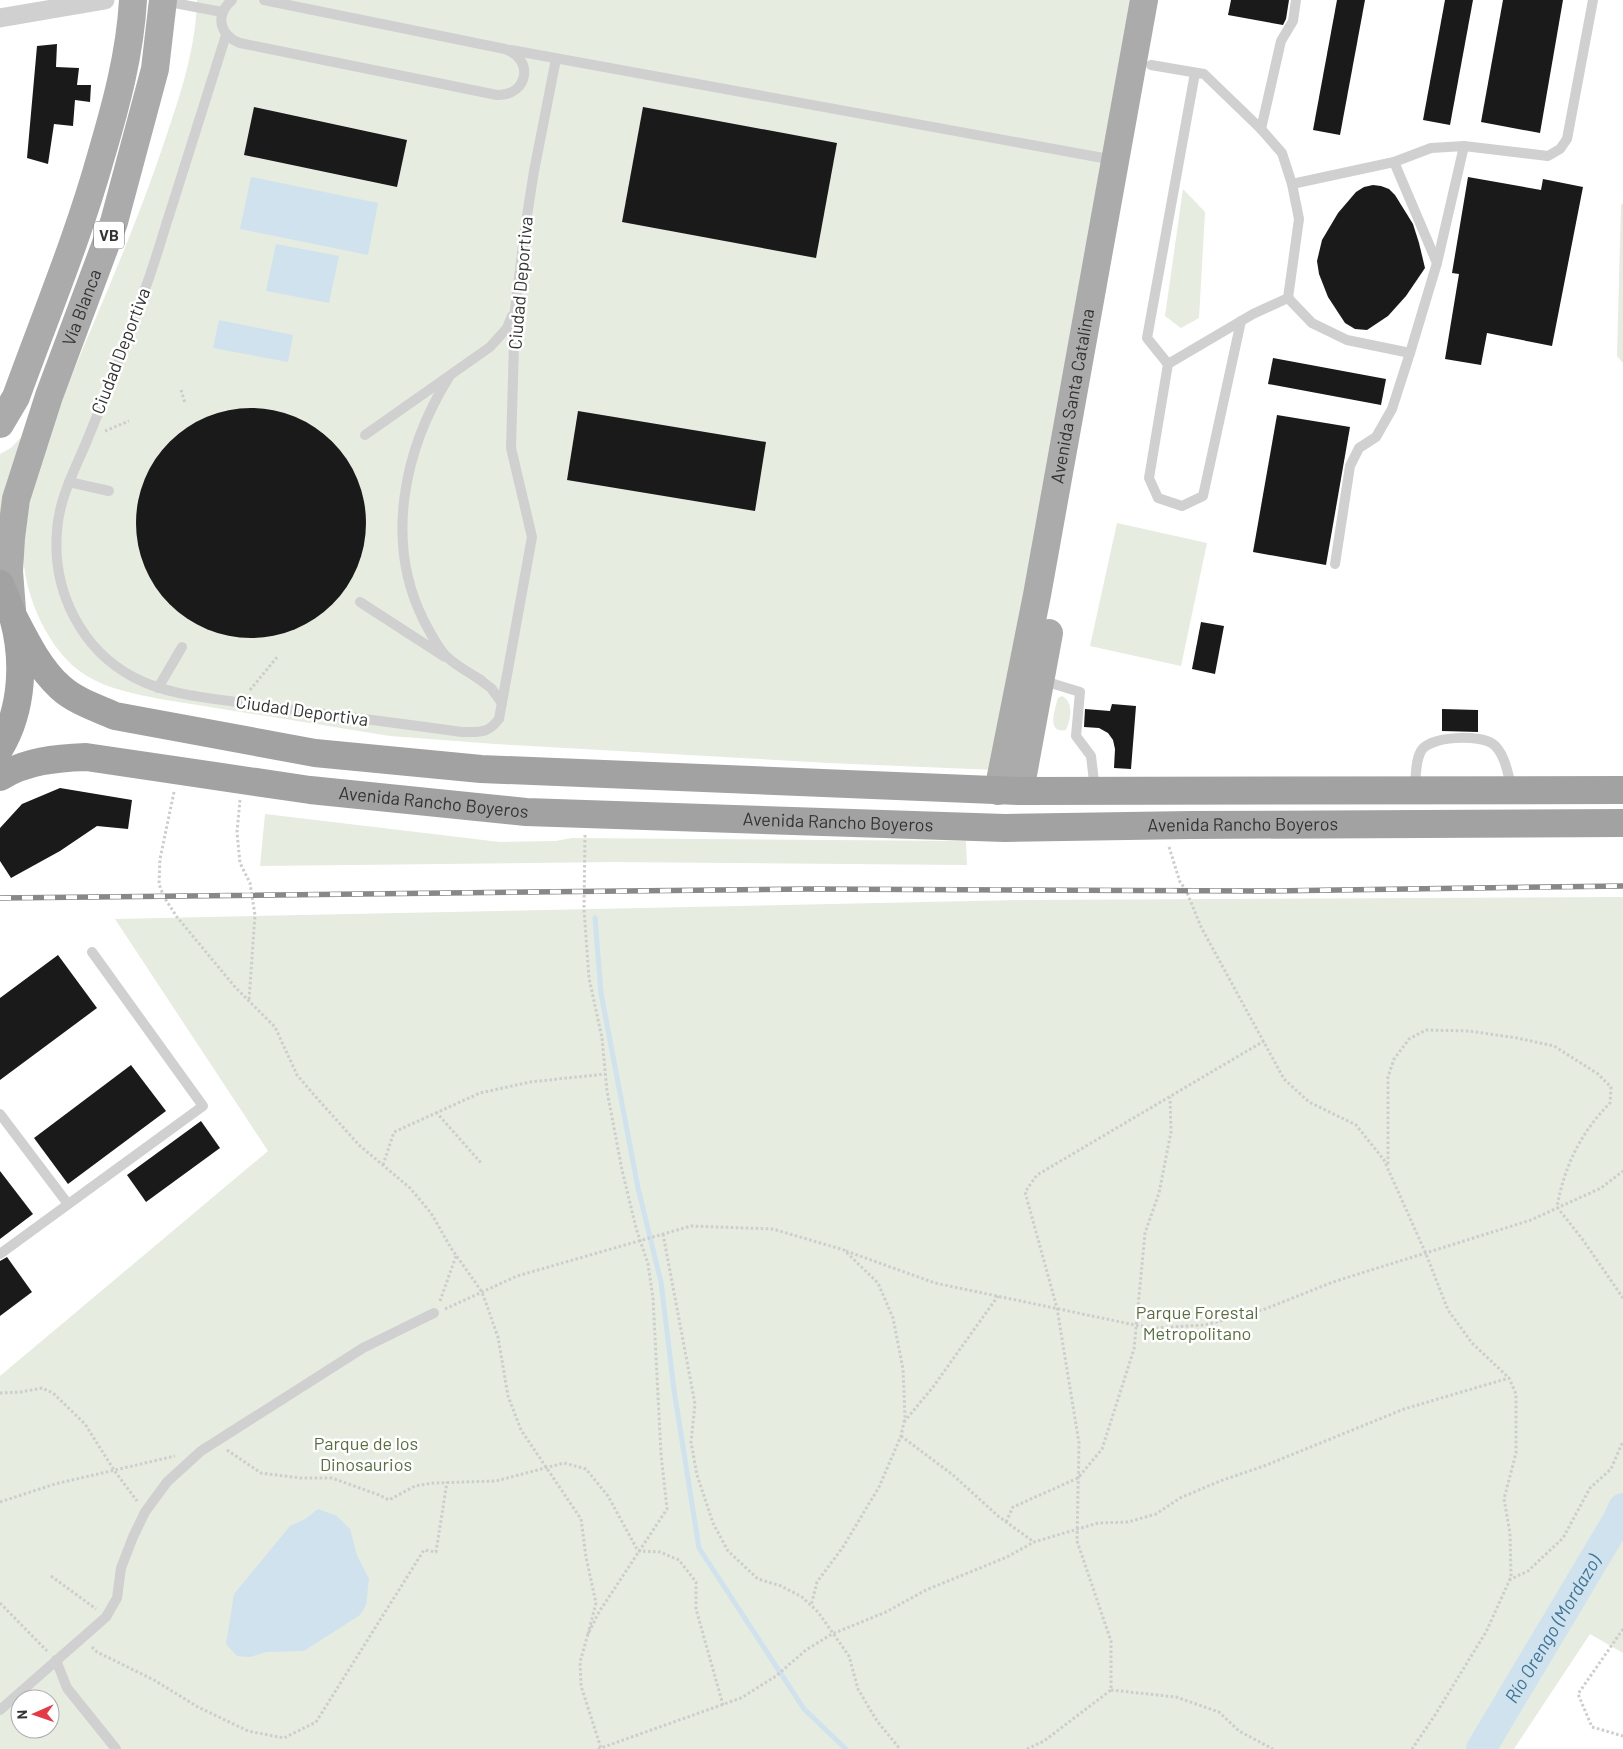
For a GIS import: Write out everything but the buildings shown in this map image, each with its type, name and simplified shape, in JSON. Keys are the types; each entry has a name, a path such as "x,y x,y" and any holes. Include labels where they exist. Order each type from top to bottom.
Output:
{"highway":[{"path":"0,584 13,616 21,671 19,693 5,740 0,748"},
{"name":"Avenida Rancho Boyeros","path":"13,616 39,662 60,687 84,702 115,716 315,753 482,770 1002,791 1623,790"},
{"name":"Avenida Rancho Boyeros","path":"56,758 86,757 310,790 526,812 1005,828 1161,825 1623,823"},
{"path":"0,777 24,766 56,758"},
{"path":"0,790 34,765 56,758"},
{"path":"940,826 992,821 1002,791 1028,814 1066,819 1094,827"}],"main road":[{"name":"Vía Blanca","path":"0,424 16,397 89,198 116,108 126,62 133,0"},
{"name":"Vía Blanca","path":"13,616 9,572 16,499 49,396 114,222 155,69 162,0"},
{"name":"Avenida Santa Catalina","path":"1002,791 1144,0"},
{"name":"Avenida Santa Catalina","path":"1002,791 1040,680 1162,0"}],"street":[{"path":"0,18 105,0"}],"lane":[{"path":"162,0 222,12"},
{"path":"232,0 222,12 222,28 226,35 240,43 504,96 511,93 521,84 524,70 519,57 505,49"},
{"path":"264,0 556,59 1115,160"},
{"path":"1261,129 1281,41 1293,21 1296,0"},
{"path":"1292,184 1394,162 1431,148 1464,146 1548,156 1560,150 1567,139 1593,0"},
{"name":"Ciudad Deportiva","path":"226,35 145,290 60,509 56,550 64,592 81,630 98,651 115,666 158,688 190,695 328,715 462,732 490,730 500,719 532,537 511,448 515,309 534,171 556,59"},
{"path":"1151,65 1204,74 1261,129 1282,153 1292,184 1299,219 1288,298"},
{"path":"1195,73 1146,338 1168,364 1149,478 1158,498 1182,506 1203,496 1241,321"},
{"path":"1335,564 1350,466 1359,448 1376,437 1392,409 1437,264 1464,146"},
{"path":"1394,162 1437,264"},
{"path":"1168,364 1241,321 1288,298"},
{"path":"1288,298 1312,323 1347,340 1410,353"},
{"path":"365,435 490,347 507,328 515,309"},
{"path":"449,377 425,422 408,472 402,527 406,572 418,608 429,630 446,656 491,688 502,703"},
{"path":"69,482 109,492"},
{"path":"360,602 481,680"},
{"path":"158,688 182,647"},
{"path":"1040,680 1080,692 1076,736 1091,756 1095,791"},
{"path":"1414,790 1417,764 1421,751 1426,745 1441,739 1477,738 1492,743 1502,755 1513,790"},
{"path":"0,1254 203,1106 92,952"},
{"path":"0,1114 68,1204"},
{"path":"0,1710 106,1616 117,1598 121,1568 145,1512 168,1482 201,1451 363,1348 434,1313"},
{"path":"56,1660 67,1688 116,1749"}],"path":[{"path":"181,390 185,403"},
{"path":"88,438 129,421"},
{"path":"240,702 278,656"},
{"path":"179,771 160,859 159,884 164,897 177,917 275,1027 297,1074 359,1145 410,1188 432,1213 456,1256 482,1292 498,1337 508,1396 521,1430 581,1519 586,1557 596,1603 580,1662 581,1686 600,1749 741,1698 776,1676 806,1650 832,1634 886,1612 926,1590 1007,1557 1034,1542 1098,1523 1128,1522 1156,1514 1180,1498 1220,1481 1264,1466 1404,1409 1509,1378"},
{"path":"242,780 236,832 240,863 250,883 255,915 249,1000"},
{"path":"586,814 583,880 589,978 602,1038 605,1074 622,1170 648,1264 653,1298 661,1454 667,1509 599,1612 588,1634"},
{"path":"1161,825 1180,882 1186,890 1205,934 1284,1079 1309,1102 1356,1125 1384,1160 1426,1254 1448,1310 1472,1343 1509,1378 1516,1394 1516,1453 1504,1499 1510,1532 1511,1577 1486,1632 1436,1715 1412,1749"},
{"path":"1388,1167 1388,1077 1394,1059 1409,1039 1426,1030 1469,1031 1554,1046 1598,1074 1611,1087 1610,1103 1594,1119 1574,1151 1560,1186 1557,1207 1583,1240 1623,1298"},
{"path":"1111,1690 1111,1641 1077,1541 1080,1443 1057,1308 1025,1192 1037,1175 1264,1041"},
{"path":"383,1165 394,1132 480,1093 530,1082 605,1074"},
{"path":"1006,1522 1013,1507 1078,1478 1102,1449 1134,1349 1145,1233 1159,1193 1171,1132 1170,1097"},
{"path":"436,1112 481,1164"},
{"path":"434,1313 517,1276 691,1226 774,1228 844,1250 935,1283 1135,1325 1155,1328 1205,1325 1265,1309 1333,1282 1532,1220 1601,1188 1623,1171"},
{"path":"663,1234 695,1404 691,1442 697,1476 713,1523 728,1551 758,1579 781,1586 802,1597 818,1612 848,1656 858,1688 876,1721 900,1749"},
{"path":"812,1606 817,1582 843,1547 879,1487 901,1436 904,1422 904,1369 893,1318 878,1283 844,1250"},
{"path":"434,1313 445,1290 456,1256"},
{"path":"904,1422 933,1387 998,1296"},
{"path":"0,1393 42,1388 52,1393 85,1424 114,1470 145,1512"},
{"path":"901,1436 954,1475 1006,1522 1034,1542"},
{"path":"219,1439 228,1452 261,1473 300,1478 332,1478 389,1500 415,1486 447,1482 496,1481 564,1463 586,1469 608,1496 638,1552"},
{"path":"1509,1581 1528,1571 1563,1538 1590,1488 1611,1469 1623,1441"},
{"path":"0,1502 55,1484 201,1451"},
{"path":"82,1637 97,1652 154,1680 198,1707 248,1731 284,1738 316,1722 424,1550 436,1552 447,1482"},
{"path":"638,1552 660,1552 679,1560 696,1582 696,1609 723,1705"},
{"path":"51,1576 106,1616"},
{"path":"0,1603 56,1660"},
{"path":"1623,1630 1578,1694 1592,1727 1623,1736"},
{"path":"1028,1749 1044,1741 1111,1690 1176,1697 1219,1712 1240,1731 1273,1749"}],"green space":[{"path":"197,0 1132,0 995,770 829,763 495,744 390,736 160,699 122,691 95,681 73,666 49,637 40,620 27,583 23,547 28,504 33,482 55,418 156,168 191,52"},
{"path":"1183,189 1205,212 1199,318 1181,328 1165,316"},
{"path":"1623,203 1623,363 1617,356 1621,205"},
{"path":"29,429 5,492 0,514 0,454 11,448"},
{"path":"1117,523 1207,543 1181,666 1090,646"},
{"path":"1062,696 1070,706 1070,716 1066,730 1056,728 1053,720 1058,698"},
{"path":"265,814 500,842 555,841 572,838 966,841 967,865 612,862 260,866"},
{"name":"Parque Forestal Metropolitano","path":"1623,897 1623,1653 1590,1634 1514,1749 0,1749 0,1376 268,1151 115,919 1023,900"}],"water":[{"path":"251,177 378,203 368,255 240,229"},
{"path":"276,244 339,256 329,303 266,291"},
{"path":"219,320 293,335 288,362 213,348"},
{"path":"318,1509 337,1516 350,1529 357,1555 369,1579 366,1605 360,1615 304,1651 266,1652 250,1657 237,1656 226,1644 234,1594 290,1526 305,1519"}],"waterway":[{"path":"595,918 601,993 638,1188 661,1282 674,1390 699,1548 804,1709 846,1749"},
{"name":"Río Orengo (Mordazo)","path":"1481,1749 1623,1508"}],"railway":[{"path":"0,898 807,889 1262,891 1623,886"}],"park label":[{"name":"Parque de los Dinosaurios","path":"366,1454"}]}
